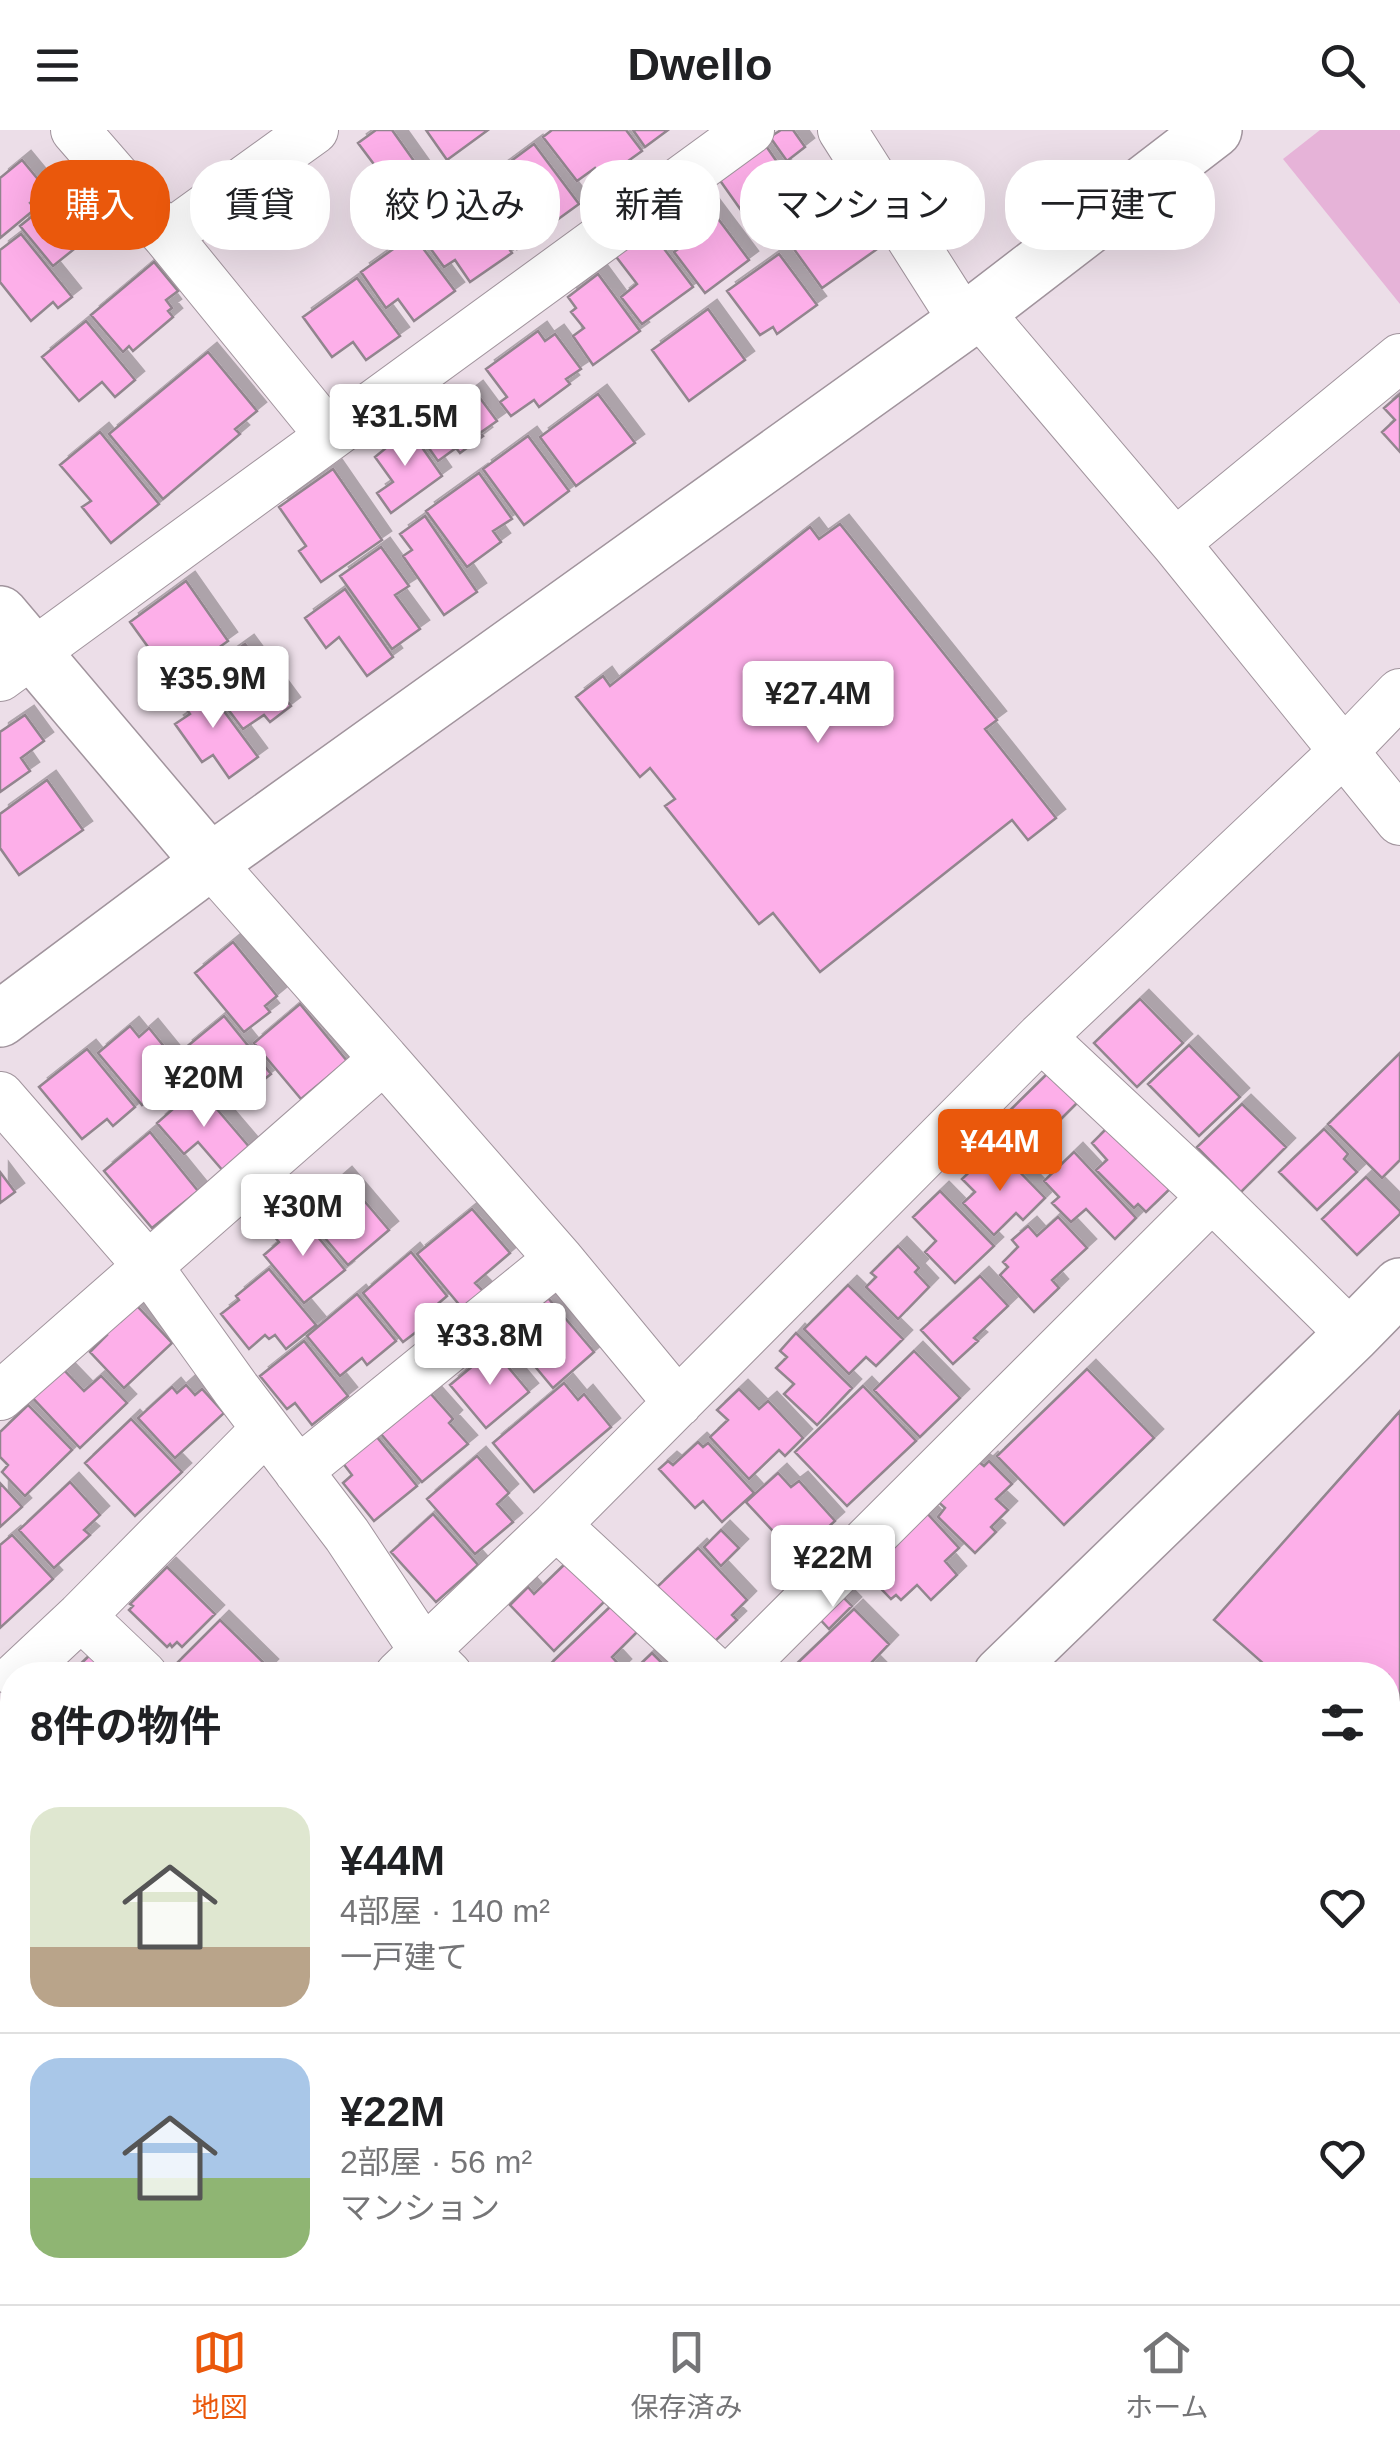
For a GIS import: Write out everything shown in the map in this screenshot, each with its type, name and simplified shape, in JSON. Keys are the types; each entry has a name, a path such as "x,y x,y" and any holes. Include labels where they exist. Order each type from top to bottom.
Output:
{"street":[{"path":"75,130 101,160"},
{"path":"170,235 314,130"},
{"path":"678,1403 559,1259 210,862 11,648 330,436 750,130"},
{"path":"842,130 971,317 1175,544 1400,821"},
{"path":"0,1019 210,862 971,317 1214,130"},
{"path":"170,238 330,436"},
{"path":"1175,544 1400,358"},
{"path":"428,1662 556,1525 1041,1037 1400,694"},
{"path":"1041,1037 1212,1196 1352,1335"},
{"path":"0,1396 384,1059"},
{"path":"0,1096 147,1266 346,1535 420,1662"},
{"path":"745,1662 1212,1196"},
{"path":"298,1471 559,1259"},
{"path":"1014,1662 1400,1286"},
{"path":"32,1662 266,1429"},
{"path":"556,1525 704,1662"},
{"path":"81,1616 129,1662"}],"shaded area":[{"path":"1320,130 1400,130 1400,304 1283,159"}],"building":[{"path":"376,130 392,130 413,160 371,160 358,143"},
{"path":"426,130 488,130 447,160"},
{"path":"552,130 626,130 642,151 629,160 580,160 577,181 543,137"},
{"path":"633,130 668,130 645,147"},
{"path":"781,130 793,130 805,147 786,160 770,137"},
{"path":"534,144 546,160 512,160"},
{"path":"766,146 776,160 746,160"},
{"path":"22,160 30,170 30,213 0,238 0,178"},
{"path":"740,164 740,209 720,180"},
{"path":"560,179 579,204 560,218"},
{"path":"30,218 30,238 20,226"},
{"path":"720,221 749,260 705,293 674,252 720,250"},
{"path":"21,234 30,250 72,297 58,308 53,302 31,321 0,282 0,250"},
{"path":"40,250 73,250 53,266"},
{"path":"392,250 424,250 455,291 414,321 398,299 386,308 361,272"},
{"path":"432,250 512,253 470,282 455,260 444,267"},
{"path":"620,250 665,250 693,287 642,324 621,297 637,284 614,254"},
{"path":"795,250 876,250 822,288"},
{"path":"779,254 817,305 777,334 773,327 760,335 727,291"},
{"path":"154,262 178,291 166,300 173,317 133,351 129,346 123,352 91,315"},
{"path":"598,274 640,331 593,365 573,336 584,328 571,312 576,308 568,297"},
{"path":"357,278 400,336 366,360 353,342 332,357 303,317"},
{"path":"708,309 745,360 689,401 652,350"},
{"path":"86,321 135,380 115,397 102,382 79,401 42,357"},
{"path":"538,331 545,341 555,334 581,369 566,379 570,384 539,407 534,400 511,416 500,402 507,397 486,369"},
{"path":"208,352 257,411 235,429 240,434 163,499 109,434"},
{"path":"474,390 497,421 460,453 456,448 438,461 414,427 419,423 415,417 422,412 418,406 434,395 439,401 445,396 452,407"},
{"path":"598,394 635,443 576,486 540,437"},
{"path":"1400,394 1400,452 1382,432 1395,420 1384,408"},
{"path":"407,426 442,476 391,513 377,493 393,482 375,457 386,448 383,443"},
{"path":"100,432 159,504 111,543 82,507 91,501 60,465"},
{"path":"528,436 569,491 524,525 483,469"},
{"path":"333,469 382,540 321,582 299,551 306,546 279,507"},
{"path":"479,473 512,519 493,531 501,542 467,567 426,511"},
{"path":"425,516 477,592 444,615 403,556 412,550 400,534"},
{"path":"840,524 997,720 985,729 1056,818 1028,840 1012,820 820,972 773,913 759,924 665,806 675,799 650,768 640,777 576,697 603,676 610,686 810,527 819,539"},
{"path":"381,547 409,586 395,595 420,629 392,649 340,576"},
{"path":"186,581 228,641 167,685 156,668 161,665 130,622"},
{"path":"345,589 393,657 367,676 339,637 326,648 305,618"},
{"path":"245,644 291,706 270,722 264,715 243,729 202,675"},
{"path":"200,679 258,757 229,778 213,755 202,762 175,724 190,714 177,696"},
{"path":"25,715 44,741 21,758 30,771 0,792 0,732"},
{"path":"47,780 83,830 19,875 0,848 0,814"},
{"path":"233,942 277,996 265,1006 270,1012 244,1032 195,973"},
{"path":"1140,999 1183,1043 1137,1087 1094,1043"},
{"path":"300,1004 347,1061 301,1099 254,1043"},
{"path":"224,1016 271,1074 230,1106 184,1049"},
{"path":"130,1026 139,1037 149,1028 184,1071 142,1105 98,1053"},
{"path":"1189,1045 1240,1097 1199,1136 1148,1084"},
{"path":"87,1049 135,1107 113,1126 107,1119 82,1139 39,1087"},
{"path":"1400,1053 1400,1160 1382,1178 1328,1124"},
{"path":"1053,1068 1082,1098 1017,1163 987,1133"},
{"path":"198,1087 251,1149 224,1172 198,1142 184,1154 157,1123"},
{"path":"1242,1104 1286,1147 1241,1192 1197,1147"},
{"path":"1112,1123 1178,1181 1146,1212 1138,1204 1134,1208 1096,1170 1107,1160 1092,1143"},
{"path":"1324,1129 1348,1154 1344,1159 1357,1172 1317,1210 1279,1172"},
{"path":"150,1132 198,1191 152,1228 104,1171"},
{"path":"1074,1152 1136,1218 1115,1239 1086,1209 1071,1222 1052,1203 1059,1197 1044,1181"},
{"path":"986,1156 995,1165 1004,1156 1045,1198 1023,1220 1016,1213 994,1235 963,1203 975,1192 962,1179"},
{"path":"0,1172 15,1192 0,1203"},
{"path":"343,1176 389,1230 348,1265 307,1217 323,1203 319,1197"},
{"path":"1366,1177 1400,1214 1357,1255 1322,1219"},
{"path":"940,1191 994,1246 955,1283 925,1252 936,1241 913,1217"},
{"path":"472,1209 510,1253 475,1283 483,1291 462,1308 417,1254"},
{"path":"299,1214 345,1270 304,1303 264,1255 279,1242 273,1235"},
{"path":"1058,1217 1087,1248 1052,1280 1059,1288 1034,1312 1000,1275 1008,1267 1003,1262 1018,1247 1012,1240 1028,1226 1037,1236"},
{"path":"898,1246 919,1268 915,1272 929,1287 898,1319 866,1287 876,1277 871,1273"},
{"path":"411,1252 447,1296 419,1320 424,1326 403,1342 363,1293"},
{"path":"269,1269 316,1325 286,1349 275,1335 269,1339 265,1335 249,1349 221,1314"},
{"path":"980,1276 1008,1306 953,1364 921,1330"},
{"path":"848,1285 903,1339 876,1366 866,1357 849,1374 804,1329"},
{"path":"357,1294 396,1341 367,1365 362,1358 340,1376 307,1336"},
{"path":"548,1298 594,1352 553,1388 507,1333"},
{"path":"137,1306 172,1343 124,1388 90,1352 107,1335 101,1328 115,1315 121,1321"},
{"path":"796,1333 852,1388 817,1425 784,1394 794,1384 776,1368 787,1357 780,1351"},
{"path":"304,1341 348,1396 312,1425 295,1403 287,1409 260,1376"},
{"path":"493,1349 529,1392 486,1428 450,1385"},
{"path":"914,1351 960,1398 920,1437 874,1390"},
{"path":"60,1366 84,1391 101,1376 127,1403 80,1448 30,1395"},
{"path":"1087,1369 1154,1438 1064,1525 997,1456"},
{"path":"564,1383 578,1400 584,1394 611,1427 534,1492 493,1443"},
{"path":"186,1385 195,1395 202,1389 224,1413 175,1458 138,1418 172,1387 177,1393"},
{"path":"863,1386 916,1441 847,1506 795,1452"},
{"path":"739,1389 759,1409 768,1401 803,1438 785,1456 779,1450 749,1479 710,1437 728,1420 717,1410"},
{"path":"430,1393 468,1444 422,1482 381,1434"},
{"path":"28,1405 72,1450 25,1496 2,1472 8,1465 0,1457 0,1432"},
{"path":"1400,1411 1400,1662 1262,1662 1214,1620"},
{"path":"131,1419 182,1472 135,1516 85,1463"},
{"path":"376,1436 417,1486 374,1521 343,1483 352,1475 342,1462"},
{"path":"698,1442 703,1447 708,1443 754,1493 722,1522 703,1501 695,1508 659,1469 668,1461 673,1465"},
{"path":"477,1456 509,1493 497,1504 513,1522 475,1554 427,1499"},
{"path":"989,1461 1012,1484 996,1499 1008,1510 991,1527 996,1532 975,1553 938,1517 945,1508 934,1498 979,1462 984,1466"},
{"path":"778,1473 791,1487 799,1481 835,1521 796,1556 746,1502"},
{"path":"70,1482 100,1515 84,1530 90,1535 54,1568 19,1530"},
{"path":"0,1483 22,1507 0,1527"},
{"path":"924,1510 959,1548 945,1561 957,1575 931,1600 917,1585 901,1600 896,1595 891,1599 861,1568"},
{"path":"433,1514 478,1565 436,1602 391,1552"},
{"path":"721,1530 739,1548 721,1566 704,1547"},
{"path":"12,1535 53,1579 0,1628 0,1545"},
{"path":"698,1548 747,1600 732,1615 737,1620 711,1645 656,1588"},
{"path":"568,1561 607,1599 554,1651 510,1605 528,1587 534,1594"},
{"path":"167,1567 215,1614 182,1647 177,1642 167,1647 129,1610 133,1606 130,1604"},
{"path":"837,1591 852,1606 829,1629 815,1614"},
{"path":"613,1604 638,1631 612,1657 617,1662 552,1662"},
{"path":"854,1609 889,1644 872,1662 799,1662"},
{"path":"220,1620 263,1662 178,1662"},
{"path":"92,1653 101,1662 83,1662"},
{"path":"652,1653 661,1662 643,1662"}]}
